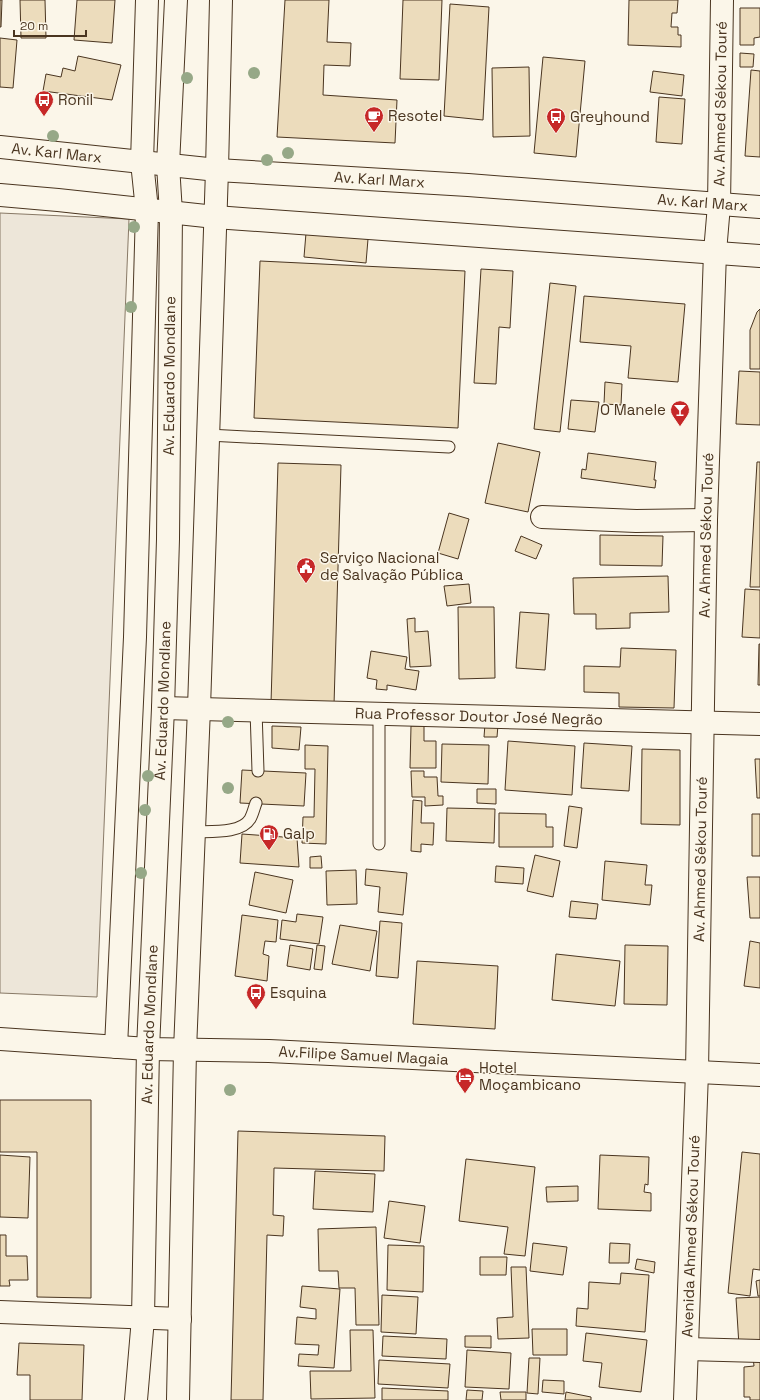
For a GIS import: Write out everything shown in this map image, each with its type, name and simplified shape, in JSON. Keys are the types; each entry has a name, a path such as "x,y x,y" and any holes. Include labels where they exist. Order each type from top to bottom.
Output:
{"street":[{"path":"116,1047 135,637 147,210 142,162 148,0"},
{"path":"178,1400 185,1050 208,435 221,0"},
{"name":"Av. Ahmed Sékou Touré","path":"697,1072 706,520 715,252 719,205 722,0"},
{"name":"Av. Eduardo Mondlane","path":"136,1400 143,1318 148,1049 163,708 168,539 171,213 168,165 176,6"},
{"name":"Av. Karl Marx","path":"0,147 217,170 468,185 760,207"},
{"path":"0,195 215,217 760,256"},
{"path":"542,516 636,521 706,520"},
{"name":"Rua Professor Doutor José Negrão","path":"163,708 760,724"},
{"name":"Av.Filipe Samuel Magaia","path":"0,1039 148,1049 269,1052 760,1074"},
{"name":"Avenida Ahmed Sékou Touré","path":"685,1400 697,1072"},
{"path":"0,1312 180,1319"},
{"path":"687,1349 760,1351"}],"lane":[{"path":"208,435 449,447"},
{"path":"256,710 258,771"},
{"path":"379,713 379,844"},
{"path":"193,832 237,829 246,824 251,818 256,804"}],"shaded area":[{"path":"0,213 129,219 97,997 0,993"}],"building":[{"path":"0,0 2,0 1,27 0,27"},
{"path":"20,0 45,0 46,38 21,38"},
{"path":"77,0 115,0 112,43 74,40"},
{"path":"285,0 329,0 327,42 351,43 350,66 324,65 323,95 397,100 395,143 277,137"},
{"path":"403,0 442,0 439,80 400,79"},
{"path":"629,0 678,0 677,13 672,13 671,27 678,27 678,35 681,35 681,47 628,45"},
{"path":"450,4 489,7 483,120 444,116"},
{"path":"740,8 760,8 760,37 754,38 754,45 740,45"},
{"path":"0,38 17,40 13,88 0,87"},
{"path":"740,53 754,54 753,67 740,67"},
{"path":"78,56 121,65 112,100 43,91 46,74 61,77 63,68 75,71"},
{"path":"543,57 585,61 576,157 534,153"},
{"path":"529,67 530,136 493,137 492,68"},
{"path":"751,70 760,71 760,157 745,156"},
{"path":"653,71 684,75 682,96 650,92"},
{"path":"659,97 685,99 682,144 656,142"},
{"path":"306,233 368,239 366,263 304,257"},
{"path":"260,261 465,271 458,428 254,418"},
{"path":"481,269 513,271 510,328 499,327 496,384 474,383"},
{"path":"550,283 576,286 560,432 534,429"},
{"path":"584,296 685,304 678,382 628,378 631,346 580,342"},
{"path":"760,309 760,369 750,369 750,330 757,312"},
{"path":"739,371 760,372 760,425 736,424"},
{"path":"605,382 622,384 621,405 604,404"},
{"path":"571,400 599,402 595,432 568,429"},
{"path":"498,443 540,452 528,512 485,503"},
{"path":"588,453 656,462 654,480 656,480 655,488 581,478 582,469 586,470"},
{"path":"757,462 760,462 760,587 750,587"},
{"name":"Serviço Nacional de Salvação Pública","path":"278,463 341,465 334,705 271,703"},
{"path":"449,513 469,519 458,559 438,553"},
{"path":"600,535 663,536 662,566 600,565"},
{"path":"521,536 542,545 536,559 515,551"},
{"path":"668,576 669,612 630,613 630,628 596,629 596,614 574,614 573,578"},
{"path":"469,584 471,603 447,606 444,586"},
{"path":"745,589 760,590 760,638 742,637"},
{"path":"458,607 494,607 495,678 459,679"},
{"path":"520,612 549,614 545,670 516,668"},
{"path":"415,618 415,632 428,631 431,666 410,667 407,619"},
{"path":"759,644 760,685 758,685"},
{"path":"621,648 676,650 674,708 619,707 619,693 584,692 584,666 620,667"},
{"path":"371,651 407,657 405,669 419,671 416,690 387,685 387,690 376,689 377,680 367,678"},
{"path":"485,724 498,725 497,737 484,737"},
{"path":"272,726 301,727 299,750 272,748"},
{"path":"411,726 424,726 424,741 436,741 436,768 410,768"},
{"path":"508,741 575,746 572,795 505,790"},
{"path":"584,743 632,746 629,791 581,788"},
{"path":"442,744 489,745 488,784 441,782"},
{"path":"305,745 328,746 326,844 302,843 303,817 314,817 315,769 305,769"},
{"path":"642,749 680,750 680,825 641,824"},
{"path":"755,759 760,759 760,798 757,798"},
{"path":"242,770 306,773 304,806 240,803"},
{"path":"411,771 424,771 424,777 437,777 438,796 443,796 443,805 425,806 425,797 412,797"},
{"path":"477,789 496,789 496,804 477,803"},
{"path":"413,800 422,801 421,823 434,823 433,845 421,844 421,852 411,851"},
{"path":"569,806 582,808 577,848 564,846"},
{"path":"447,808 495,809 494,843 446,841"},
{"path":"499,813 546,814 546,827 553,827 553,847 499,847"},
{"path":"752,814 760,814 760,856 752,856"},
{"name":"Galp","path":"242,834 297,838 299,867 240,863"},
{"path":"535,855 560,861 553,897 527,891"},
{"path":"321,856 322,868 310,868 310,857"},
{"path":"605,861 647,865 645,885 652,885 650,905 602,900"},
{"path":"496,866 524,868 523,884 495,882"},
{"path":"366,869 407,873 403,915 378,912 380,887 365,885"},
{"path":"356,870 357,904 327,905 326,871"},
{"path":"255,872 293,880 286,913 249,905"},
{"path":"747,877 760,877 760,918 750,918"},
{"path":"571,901 598,904 596,919 569,917"},
{"path":"297,914 323,917 319,944 280,939 282,920 296,922"},
{"path":"242,915 278,920 276,942 265,941 263,954 269,956 267,981 235,976"},
{"path":"380,921 402,923 398,978 376,976"},
{"path":"340,925 377,931 370,971 332,964"},
{"path":"750,941 760,943 760,988 744,986"},
{"path":"290,945 313,949 310,970 287,966"},
{"path":"317,945 325,946 322,970 314,969"},
{"path":"625,945 668,946 667,1005 624,1004"},
{"path":"556,954 620,961 615,1006 552,1000"},
{"path":"417,961 498,966 495,1029 413,1024"},
{"path":"0,1100 91,1100 91,1298 37,1297 37,1152 0,1152"},
{"path":"238,1131 385,1136 384,1171 274,1168 273,1215 284,1216 283,1236 267,1235 263,1400 231,1400"},
{"path":"742,1152 760,1154 760,1270 753,1269 750,1296 728,1293"},
{"path":"0,1155 30,1157 28,1218 0,1217"},
{"path":"600,1155 649,1157 648,1185 645,1184 644,1192 651,1193 651,1211 598,1209"},
{"path":"466,1159 535,1167 525,1256 504,1254 508,1227 459,1221"},
{"path":"315,1171 375,1174 373,1212 313,1209"},
{"path":"578,1186 578,1201 547,1202 546,1187"},
{"path":"389,1201 425,1206 420,1243 384,1238"},
{"path":"376,1227 379,1325 356,1325 355,1288 339,1288 338,1271 319,1271 318,1229"},
{"path":"0,1235 6,1235 6,1256 27,1256 28,1280 9,1280 10,1286 0,1286"},
{"path":"533,1243 567,1247 563,1275 530,1271"},
{"path":"610,1243 630,1244 629,1263 609,1263"},
{"path":"388,1245 424,1246 423,1292 387,1290"},
{"path":"480,1257 507,1257 506,1275 480,1275"},
{"path":"637,1259 655,1262 654,1273 635,1269"},
{"path":"511,1267 526,1267 529,1338 498,1339 497,1318 513,1317"},
{"path":"621,1273 649,1275 645,1332 576,1326 577,1308 588,1309 589,1282 620,1284"},
{"path":"760,1280 760,1296 758,1296 756,1281"},
{"path":"302,1286 340,1289 334,1368 298,1366 299,1354 318,1355 319,1345 295,1344 297,1317 316,1319 316,1309 300,1307"},
{"path":"382,1295 418,1297 416,1334 381,1332"},
{"path":"760,1297 760,1345 739,1346 736,1298"},
{"path":"532,1329 567,1329 567,1355 533,1355"},
{"path":"350,1330 373,1330 375,1398 311,1399 310,1371 351,1371"},
{"path":"586,1333 647,1340 641,1392 599,1387 602,1363 583,1361"},
{"path":"383,1336 447,1339 446,1359 382,1356"},
{"path":"465,1336 491,1336 491,1348 465,1347"},
{"path":"19,1343 84,1345 82,1400 30,1400 30,1375 17,1375"},
{"path":"467,1350 511,1353 509,1389 465,1387"},
{"path":"753,1357 760,1357 760,1400 750,1400 750,1397 744,1397 744,1367 754,1366"},
{"path":"529,1358 540,1358 538,1394 527,1393"},
{"path":"379,1360 450,1364 448,1388 378,1384"},
{"path":"543,1380 564,1381 564,1394 542,1392"},
{"path":"382,1388 448,1391 448,1400 382,1400"},
{"path":"467,1390 483,1391 482,1400 466,1400"},
{"path":"500,1392 526,1392 526,1400 501,1400"},
{"path":"566,1392 591,1397 591,1400 565,1400"}],"place":[{"name":"Ronil","path":"44,117"},
{"name":"Resotel","path":"374,133"},
{"name":"Greyhound","path":"556,134"},
{"name":"O Manele","path":"680,427"},
{"name":"Serviço Nacional de Salvação Pública","path":"306,584"},
{"name":"Galp","path":"269,851"},
{"name":"Esquina","path":"256,1010"},
{"name":"Hotel Moçambicano","path":"465,1094"}]}
